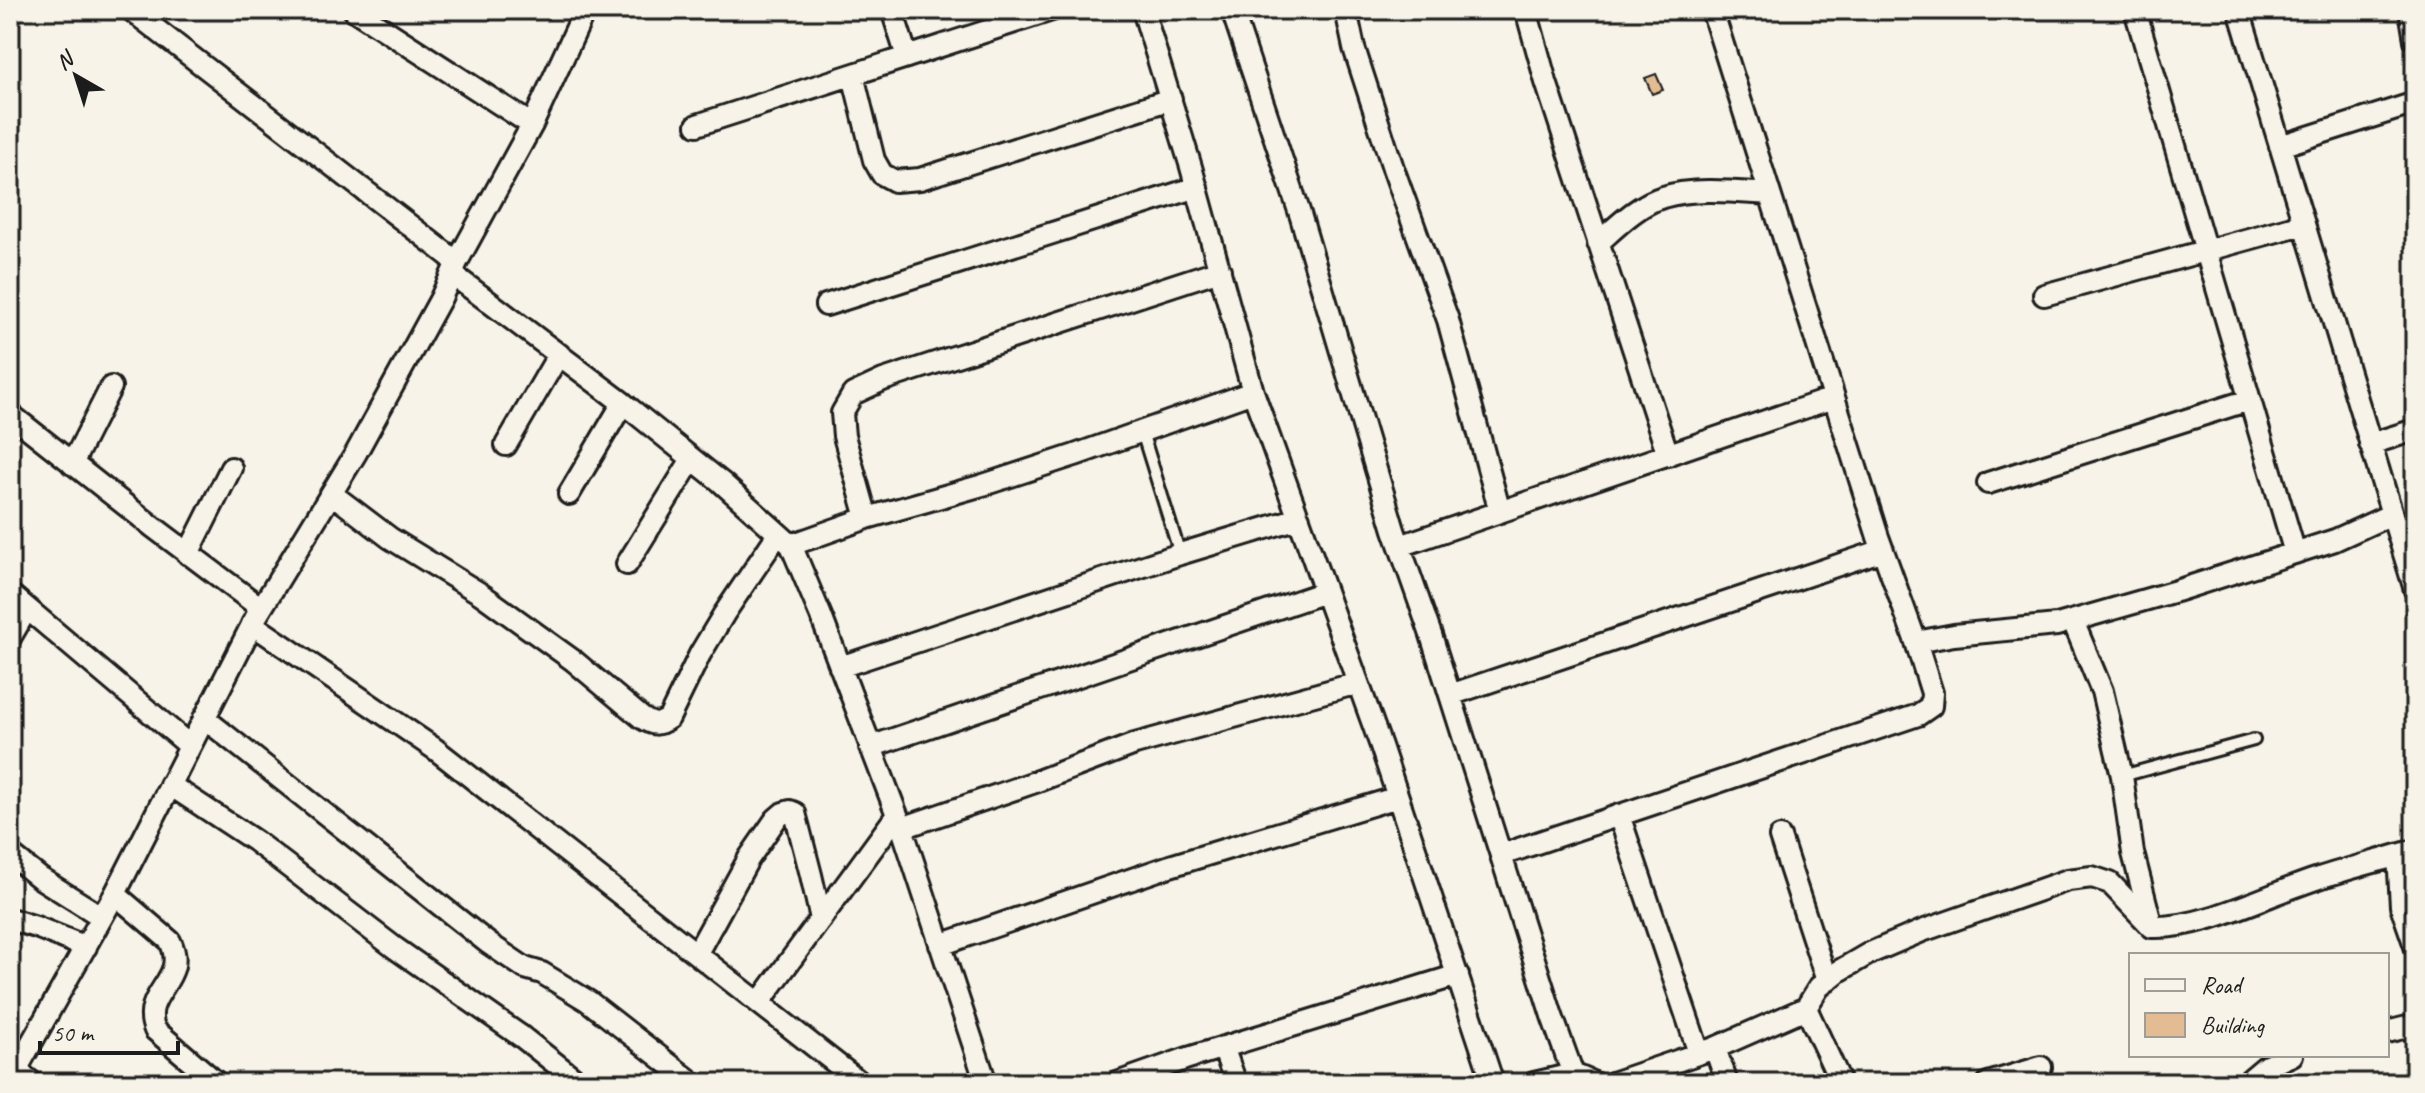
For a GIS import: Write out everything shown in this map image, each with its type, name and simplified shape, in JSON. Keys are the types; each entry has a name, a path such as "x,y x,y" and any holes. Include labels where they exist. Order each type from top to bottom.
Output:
{"street":[{"path":"354,10 532,125"},
{"path":"33,1083 13,1076 115,894 257,616 332,494 434,311 532,125 585,10"},
{"path":"892,10 907,57"},
{"path":"697,125 1052,10"},
{"path":"1143,10 1197,187 1253,392 1398,797 1493,1083"},
{"path":"1232,10 1300,214 1400,546 1573,1074"},
{"path":"1346,10 1354,48 1393,168 1448,320 1500,512"},
{"path":"1526,10 1546,82 1668,455"},
{"path":"1501,855 1918,715 1931,706 1932,693 1916,642 1833,398 1712,10"},
{"path":"2135,10 2295,553"},
{"path":"2239,10 2415,590"},
{"path":"2410,10 2415,40"},
{"path":"134,11 692,459 785,540 840,667 899,822 986,1083"},
{"path":"853,75 874,160 882,174 895,181 920,179 1171,99"},
{"path":"2280,146 2415,103"},
{"path":"826,305 1197,187"},
{"path":"1598,243 1633,213 1663,197 1732,191 1769,194"},
{"path":"2044,295 2303,224"},
{"path":"867,518 844,436 842,413 853,394 883,380 1220,270"},
{"path":"506,445 559,354"},
{"path":"72,464 111,387"},
{"path":"332,494 390,538 481,594 574,661 642,718 652,724 661,724 669,718 716,627 785,540 983,485 1253,392"},
{"path":"1400,546 1833,398"},
{"path":"1988,483 2249,400"},
{"path":"569,494 623,403"},
{"path":"10,414 188,554 257,616 435,749 861,1083"},
{"path":"2370,444 2415,430"},
{"path":"627,564 692,459"},
{"path":"188,554 231,468"},
{"path":"1916,642 2073,621 2335,540 2392,514"},
{"path":"840,667 1180,554 1299,518"},
{"path":"1450,695 1883,550"},
{"path":"870,747 1325,592"},
{"path":"10,594 190,746"},
{"path":"10,638 27,609"},
{"path":"2073,621 2102,691 2122,776 2133,853 2152,927"},
{"path":"759,1003 899,822 1035,782 1135,744 1358,683"},
{"path":"204,718 488,943 525,968 542,973 588,1001 693,1083"},
{"path":"170,785 255,841 580,1083"},
{"path":"940,945 1170,866 1398,797"},
{"path":"697,953 749,858 783,813 790,811 795,813 821,919"},
{"path":"1619,815 1707,1050 1727,1083"},
{"path":"1780,837 1827,981"},
{"path":"1612,1083 1707,1050 1806,1008 1819,987 1870,953 1922,931 2068,880 2092,877 2110,883 2152,927 2174,928 2318,878 2406,853 2401,906 2415,946"},
{"path":"10,854 40,878 102,917"},
{"path":"115,894 170,941 175,950 176,962 151,1009 150,1018 155,1030 217,1083"},
{"path":"10,919 86,947"},
{"path":"1117,1083 1458,975"},
{"path":"1806,1008 1841,1083"},
{"path":"2389,1032 2415,1025"},
{"path":"1223,1047 1236,1083"},
{"path":"2246,1083 2265,1067 2288,1057"},
{"path":"1988,1083 2041,1067"},
{"path":"1534,1083 1573,1074 1594,1083"}],"lane":[{"path":"1142,432 1180,554"},
{"path":"2122,776 2254,740"}],"building":[{"path":"1656,74 1663,90 1652,94 1645,78"}]}
